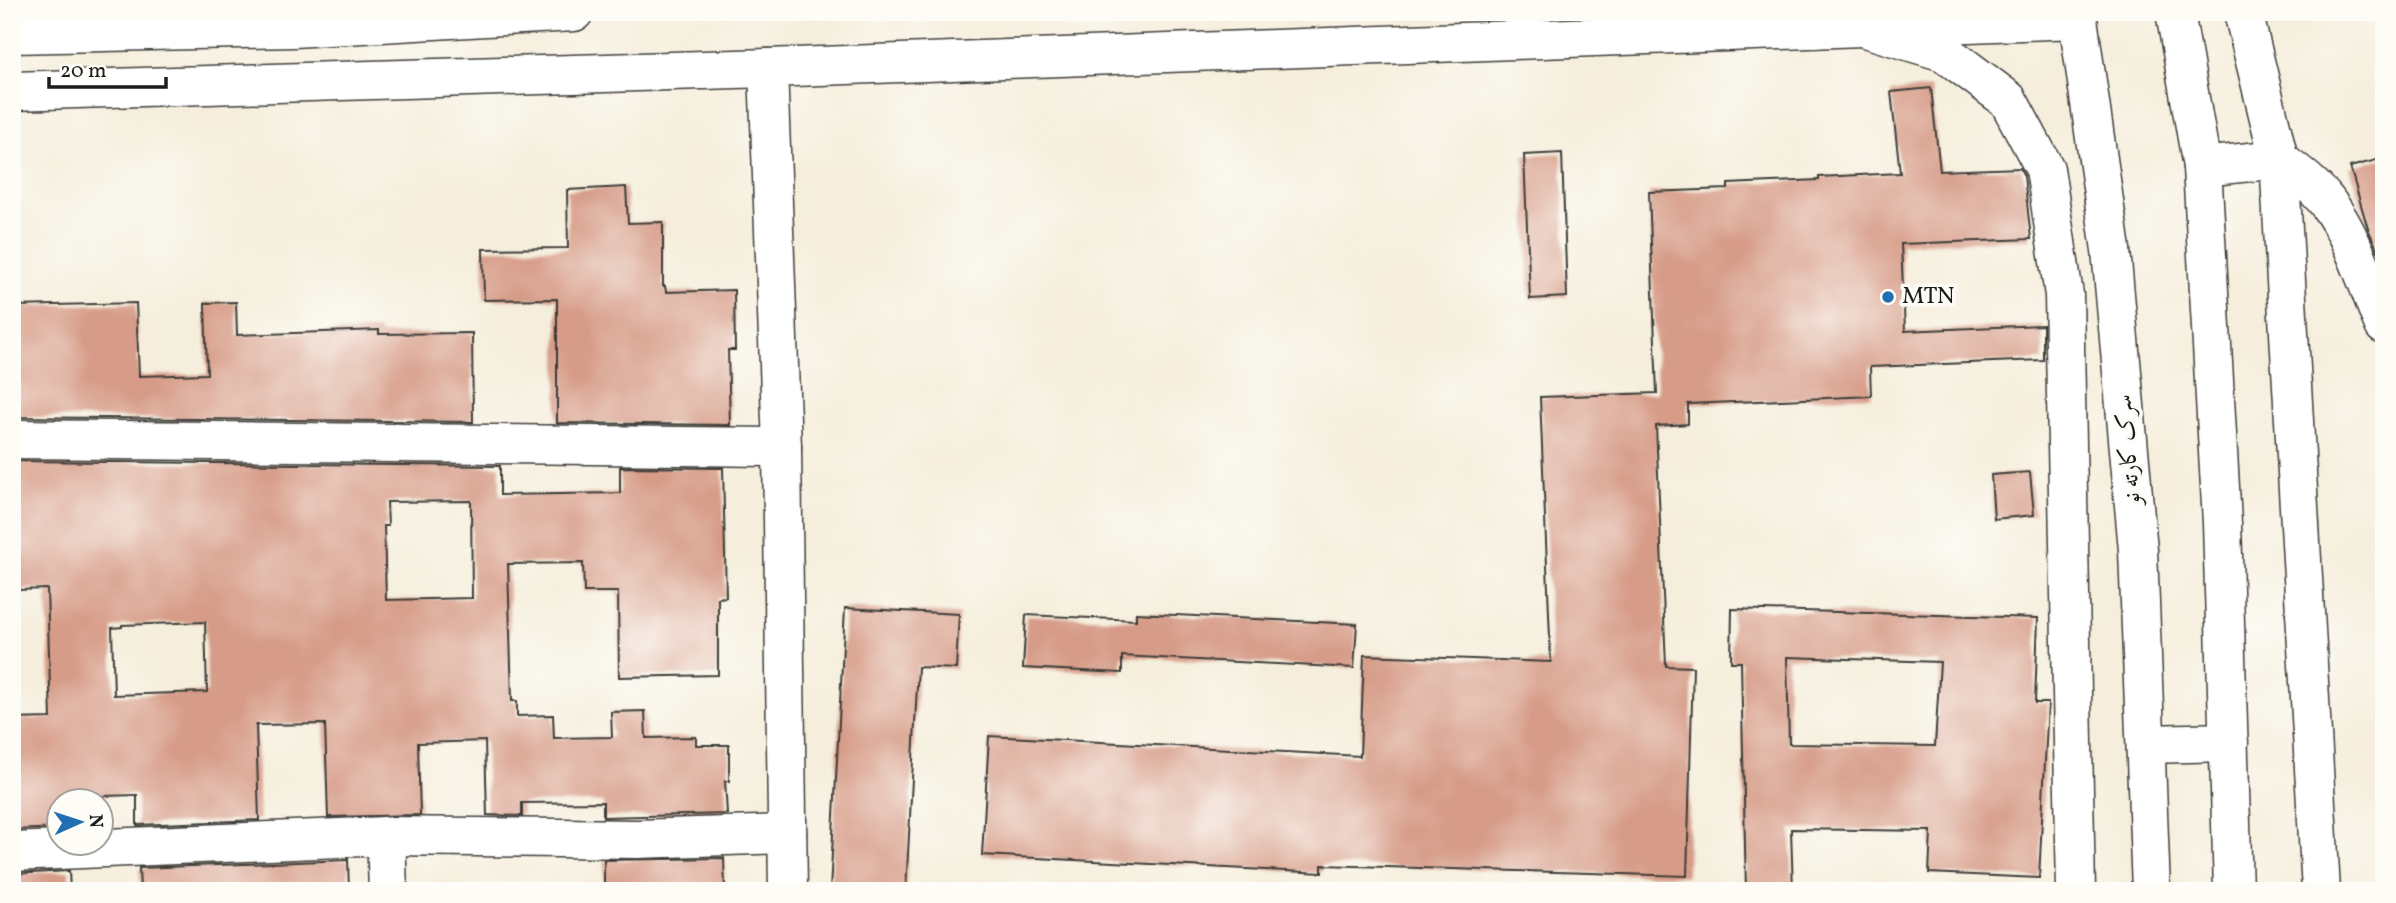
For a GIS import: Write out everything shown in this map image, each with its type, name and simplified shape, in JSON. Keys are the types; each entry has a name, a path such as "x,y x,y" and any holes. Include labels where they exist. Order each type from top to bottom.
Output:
{"main road":[{"path":"12,34 293,20 574,12"},
{"path":"2175,12 2202,167 2222,523 2233,891"},
{"path":"2243,12 2279,159 2321,891"},
{"path":"12,91 768,68 1862,20 2078,16"},
{"name":"سرک کارته نو","path":"2078,16 2111,250 2138,550 2151,891"},
{"path":"1862,20 1944,52 2008,100 2045,169 2064,295 2076,891"},
{"path":"768,68 782,447 788,891"},
{"path":"2202,167 2279,159 2303,176 2368,244 2384,325"},
{"path":"12,439 782,447"},
{"path":"2147,744 2229,742"},
{"path":"12,852 386,836 637,839 788,834"},
{"path":"386,836 388,891"}],"building":[{"path":"1931,88 1940,171 2020,168 2024,176 2031,239 1901,244 1905,331 2043,325 2043,360 1870,367 1871,396 1688,404 1688,424 1656,426 1666,666 1693,667 1687,876 1322,865 1322,873 982,855 989,736 1360,756 1364,655 1551,662 1540,397 1657,393 1649,192 1728,189 1728,184 1900,173 1891,92"},
{"path":"1562,153 1567,297 1530,299 1524,155"},
{"path":"2384,158 2384,251 2378,251 2368,229 2350,167"},
{"path":"626,187 628,223 663,222 663,286 666,292 734,290 735,350 728,350 730,425 557,423 557,299 484,300 483,249 568,248 567,190"},
{"path":"236,302 237,335 379,330 379,334 472,333 473,422 12,417 12,310 15,310 15,306 136,303 139,376 207,374 205,303"},
{"path":"12,461 500,466 500,495 620,493 620,467 723,468 726,597 718,598 718,675 619,677 618,592 584,592 583,563 508,564 512,701 517,701 517,716 553,715 554,738 612,737 611,712 645,711 646,738 696,737 696,745 729,745 729,781 725,781 727,814 603,817 603,802 522,803 522,816 487,815 485,741 418,743 420,815 328,817 325,724 256,725 259,820 137,825 137,795 116,796 116,788 46,788 46,829 12,830 12,719 51,718 47,589 17,590 15,551 12,551","holes":["471,501 472,598 386,600 384,526 388,526 387,502","205,622 207,692 114,695 112,628 122,625"]},
{"path":"2030,472 2034,515 1994,519 1991,475"},
{"path":"845,608 959,614 956,669 918,667 906,891 830,891"},
{"path":"1732,609 2038,618 2035,703 2048,703 2039,878 1929,873 1931,831 1791,829 1793,891 1746,891 1741,662 1731,662","holes":["1787,657 1940,662 1935,746 1789,744"]},
{"path":"1136,613 1357,624 1354,668 1122,656 1122,673 1023,668 1026,615 1136,620"},
{"path":"724,858 725,891 604,890 604,860"},
{"path":"348,860 349,891 140,891 139,868"},
{"path":"69,871 70,891 12,891 12,874"}],"place":[{"name":"MTN","path":"1888,297"}]}
